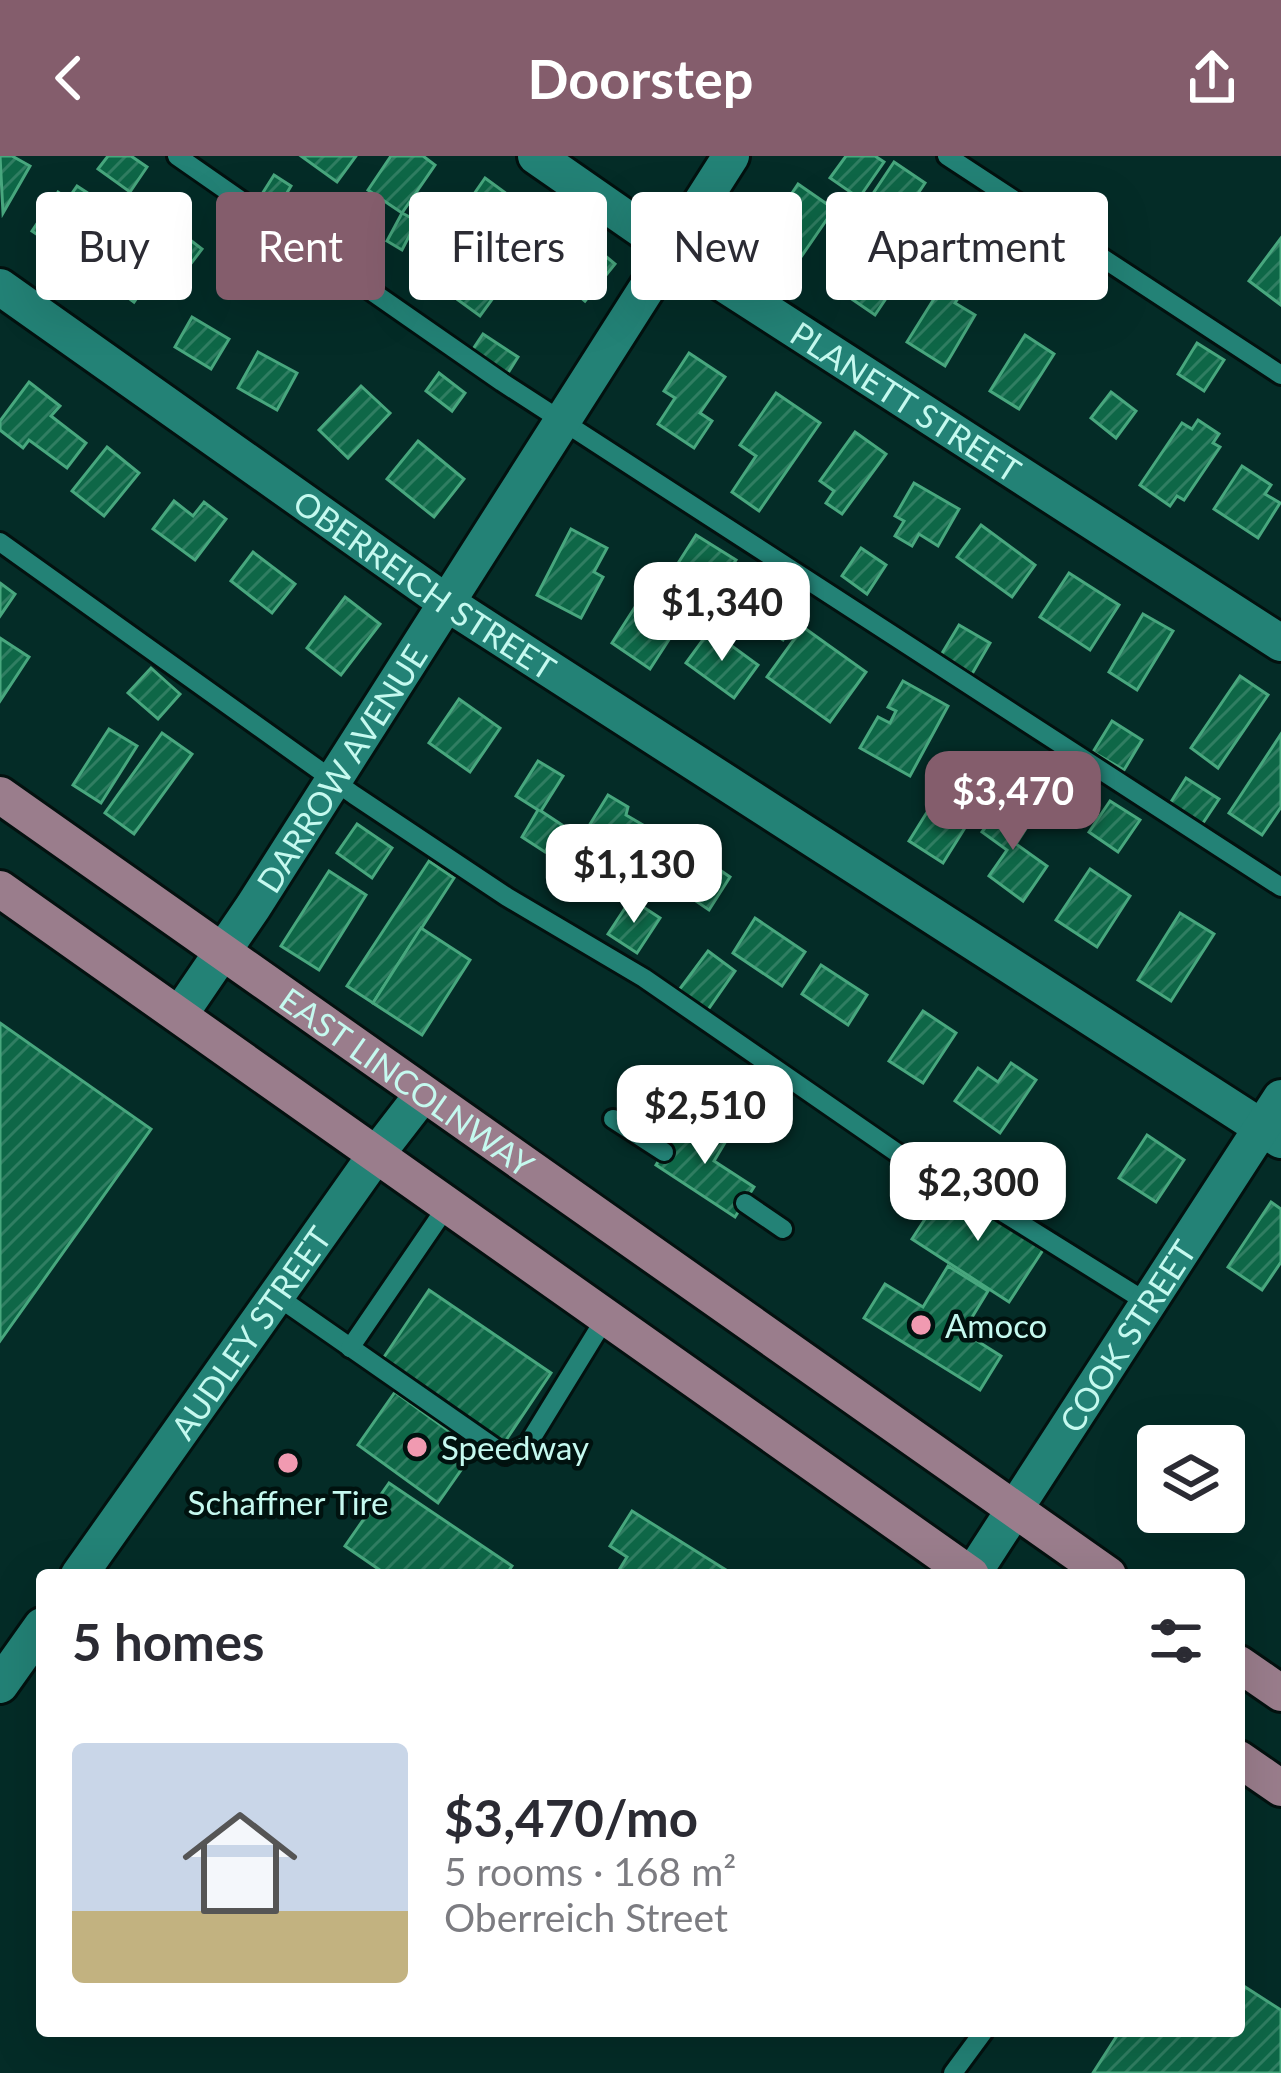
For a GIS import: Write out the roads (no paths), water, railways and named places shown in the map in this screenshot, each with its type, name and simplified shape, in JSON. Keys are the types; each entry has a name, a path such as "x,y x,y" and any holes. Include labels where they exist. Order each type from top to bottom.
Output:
{"main road":[{"name":"EAST LINCOLNWAY","path":"0,795 1099,1569"},
{"path":"0,889 963,1569"},
{"path":"1245,1668 1281,1693"},
{"path":"1245,1764 1281,1788"}],"street":[{"name":"PLANETT STREET","path":"536,156 631,223"},
{"name":"DARROW AVENUE","path":"708,192 731,156"},
{"name":"OBERREICH STREET","path":"0,287 447,603 1275,1121"},
{"name":"DARROW AVENUE","path":"180,1014 638,300"},
{"name":"PLANETT STREET","path":"748,300 1281,643"},
{"name":"AUDLEY STREET","path":"83,1569 423,1094"},
{"name":"COOK STREET","path":"975,1569 1148,1303 1275,1121"},
{"path":"0,1685 36,1634"}],"lane":[{"path":"178,156 502,382 1281,887"},
{"path":"946,156 1281,375"},
{"path":"0,542 507,897 644,978 919,1168 948,1178 1148,1303"},
{"path":"613,1119 664,1152"},
{"path":"745,1203 783,1228"},
{"path":"350,1348 447,1206"},
{"path":"278,1297 506,1454 527,1444 606,1317"},
{"path":"953,2073 980,2037"}],"place":[{"name":"Amoco","path":"921,1325"},
{"name":"Speedway","path":"417,1447"},
{"name":"Schaffner Tire","path":"288,1463"}]}
